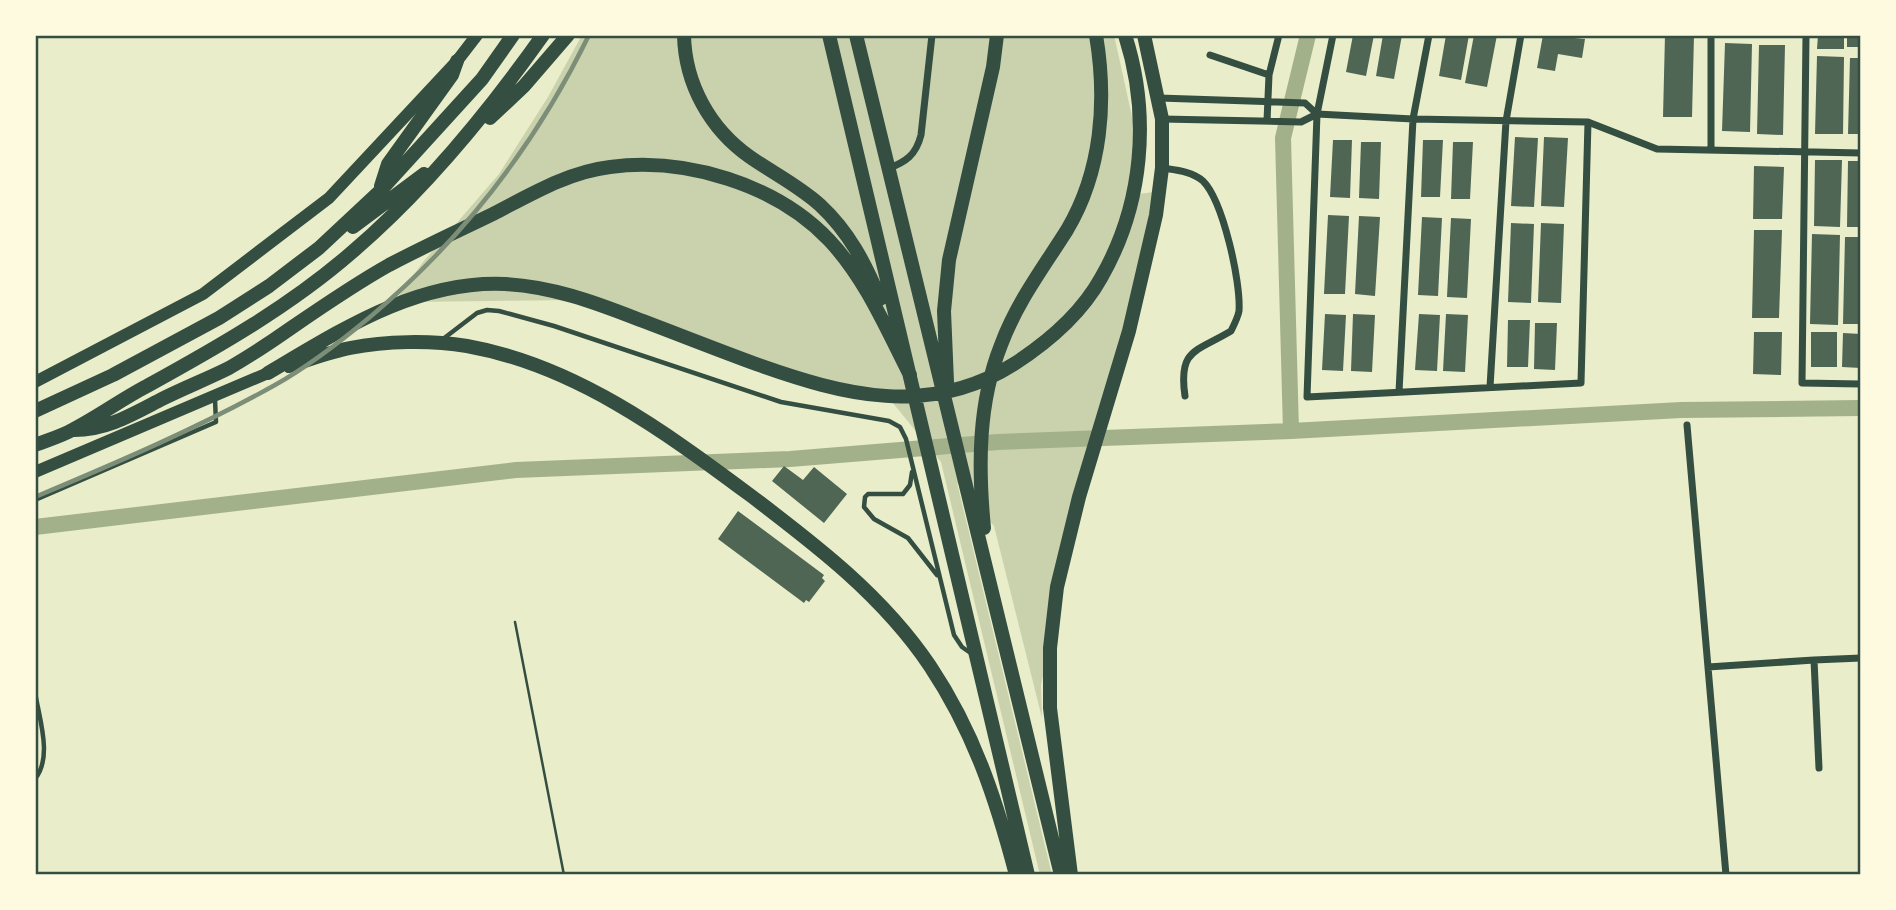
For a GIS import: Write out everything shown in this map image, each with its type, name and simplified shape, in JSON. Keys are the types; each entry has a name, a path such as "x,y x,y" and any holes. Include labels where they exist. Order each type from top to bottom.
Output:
{"main road":[{"path":"35,382 202,294 329,198 457,61 477,35"},
{"path":"319,248 380,191 482,79 513,35"},
{"path":"35,445 74,430 118,401 209,351 290,300 351,254 423,185 484,114 543,35"},
{"path":"35,411 113,375 219,318 269,286 384,204 476,130 524,86 568,35"},
{"path":"684,35 689,72 702,104 721,132 748,156 805,192 847,234 868,272 910,375"},
{"path":"829,35 1028,875"},
{"path":"856,35 1061,875"},
{"path":"949,416 944,324 947,274 993,67 997,35"},
{"path":"992,593 981,497 980,456 986,393 1000,347 1021,300 1083,200 1093,166 1103,96 1096,35"},
{"path":"268,373 384,309 448,288 485,284 530,287 575,297 818,385 877,396 898,397 936,394 987,378 1006,369 1045,342 1081,306 1107,267 1126,219 1137,175 1140,133 1138,96 1125,35"},
{"path":"1071,875 1050,708 1050,648 1057,587 1079,497 1095,449 1152,239 1162,168 1161,118 1144,35"},
{"path":"380,191 388,164 452,75 457,61"},
{"path":"74,430 93,430 131,416 209,378 390,265 539,191 585,172 632,165 684,168 726,178 765,194 811,224 854,270 910,375"},
{"path":"35,472 268,373 351,348 407,343 464,346 513,356 565,376 624,407 721,474 837,564 909,636 950,698 978,753 1000,815 1016,875"}],"street":[{"path":"887,169 910,158 917,151 932,35"},
{"path":"1267,121 1269,75 1279,35"},
{"path":"1333,35 1317,114 1307,397 1581,383 1588,122"},
{"path":"1399,392 1413,119 1429,35"},
{"path":"1490,387 1506,121 1521,35"},
{"path":"1806,35 1802,383 1861,384"},
{"path":"1711,39 1711,150"},
{"path":"1210,55 1269,75"},
{"path":"1159,98 1305,103 1317,114"},
{"path":"1161,118 1301,122 1317,114 1413,119 1588,122 1657,149 1861,153"},
{"path":"1162,168 1202,179 1212,194 1233,253 1239,312 1231,331 1193,352 1183,364 1185,396"},
{"path":"1687,425 1726,875"},
{"path":"1708,667 1861,658"},
{"path":"1814,660 1819,768"}],"lane":[{"path":"433,344 451,334 477,313 499,311 554,326 781,402 881,418 900,427 906,439 955,639 961,647 978,657"},
{"path":"35,500 216,422 214,395"},
{"path":"912,467 908,490 897,495 868,494 864,507 874,519 908,538 940,579"},
{"path":"35,692 43,745 41,772 35,779"}],"path":[{"path":"515,622 565,875"}],"green space":[{"path":"582,35 1114,35 1135,130 1132,195 1160,191 1083,498 1041,685 1042,718 994,526 957,483 1052,875 1040,875 941,462 888,397 742,358 574,300 393,304 423,262 499,174 548,97"}],"building":[{"path":"1353,35 1374,35 1366,76 1346,72"},
{"path":"1383,35 1402,35 1394,79 1376,76"},
{"path":"1446,35 1469,35 1461,80 1439,76"},
{"path":"1474,35 1497,35 1487,87 1465,83"},
{"path":"1543,35 1585,39 1582,58 1558,54 1555,71 1537,68"},
{"path":"1665,35 1694,35 1692,117 1663,117"},
{"path":"1818,35 1844,35 1844,49 1817,49"},
{"path":"1847,35 1861,35 1861,47 1847,47"},
{"path":"1725,43 1752,44 1750,132 1722,131"},
{"path":"1759,45 1785,45 1783,135 1757,134"},
{"path":"1817,56 1844,57 1843,134 1815,134"},
{"path":"1850,58 1861,58 1861,134 1848,134"},
{"path":"1515,137 1538,138 1534,207 1511,206"},
{"path":"1544,137 1568,138 1564,207 1541,206"},
{"path":"1333,140 1352,140 1350,198 1330,197"},
{"path":"1423,140 1443,140 1440,197 1421,197"},
{"path":"1361,142 1381,142 1379,199 1359,198"},
{"path":"1453,142 1473,142 1470,199 1451,199"},
{"path":"1815,160 1842,160 1840,227 1814,226"},
{"path":"1848,161 1861,161 1861,227 1847,227"},
{"path":"1754,166 1784,167 1782,219 1753,219"},
{"path":"1328,215 1349,216 1345,294 1324,294"},
{"path":"1359,216 1380,217 1375,296 1355,294"},
{"path":"1422,217 1442,218 1438,296 1418,295"},
{"path":"1451,218 1471,219 1467,298 1447,297"},
{"path":"1511,223 1534,224 1531,303 1508,302"},
{"path":"1541,223 1564,224 1561,303 1538,302"},
{"path":"1754,230 1782,230 1779,318 1752,318"},
{"path":"1812,234 1840,235 1838,325 1810,324"},
{"path":"1845,237 1861,237 1861,324 1843,324"},
{"path":"1325,314 1346,315 1343,371 1322,370"},
{"path":"1353,314 1375,315 1372,372 1351,371"},
{"path":"1419,314 1440,315 1437,371 1415,370"},
{"path":"1446,314 1468,315 1465,372 1443,371"},
{"path":"1508,320 1530,320 1528,367 1507,367"},
{"path":"1535,323 1557,323 1555,370 1534,369"},
{"path":"1754,332 1782,332 1781,375 1753,374"},
{"path":"1811,332 1837,332 1837,367 1811,367"},
{"path":"1843,333 1861,334 1861,368 1842,367"},
{"path":"784,466 803,480 814,467 847,494 824,523 772,481"},
{"path":"738,511 824,575 822,578 825,581 809,602 806,600 804,603 718,539"}],"waterway":[{"path":"1291,431 1283,138 1308,35"},
{"path":"35,527 516,470 790,459 998,442 1291,431 1681,410 1861,408"}],"railway":[{"path":"35,497 246,401 312,362 370,317 436,255 494,188 545,114 589,35"}]}
